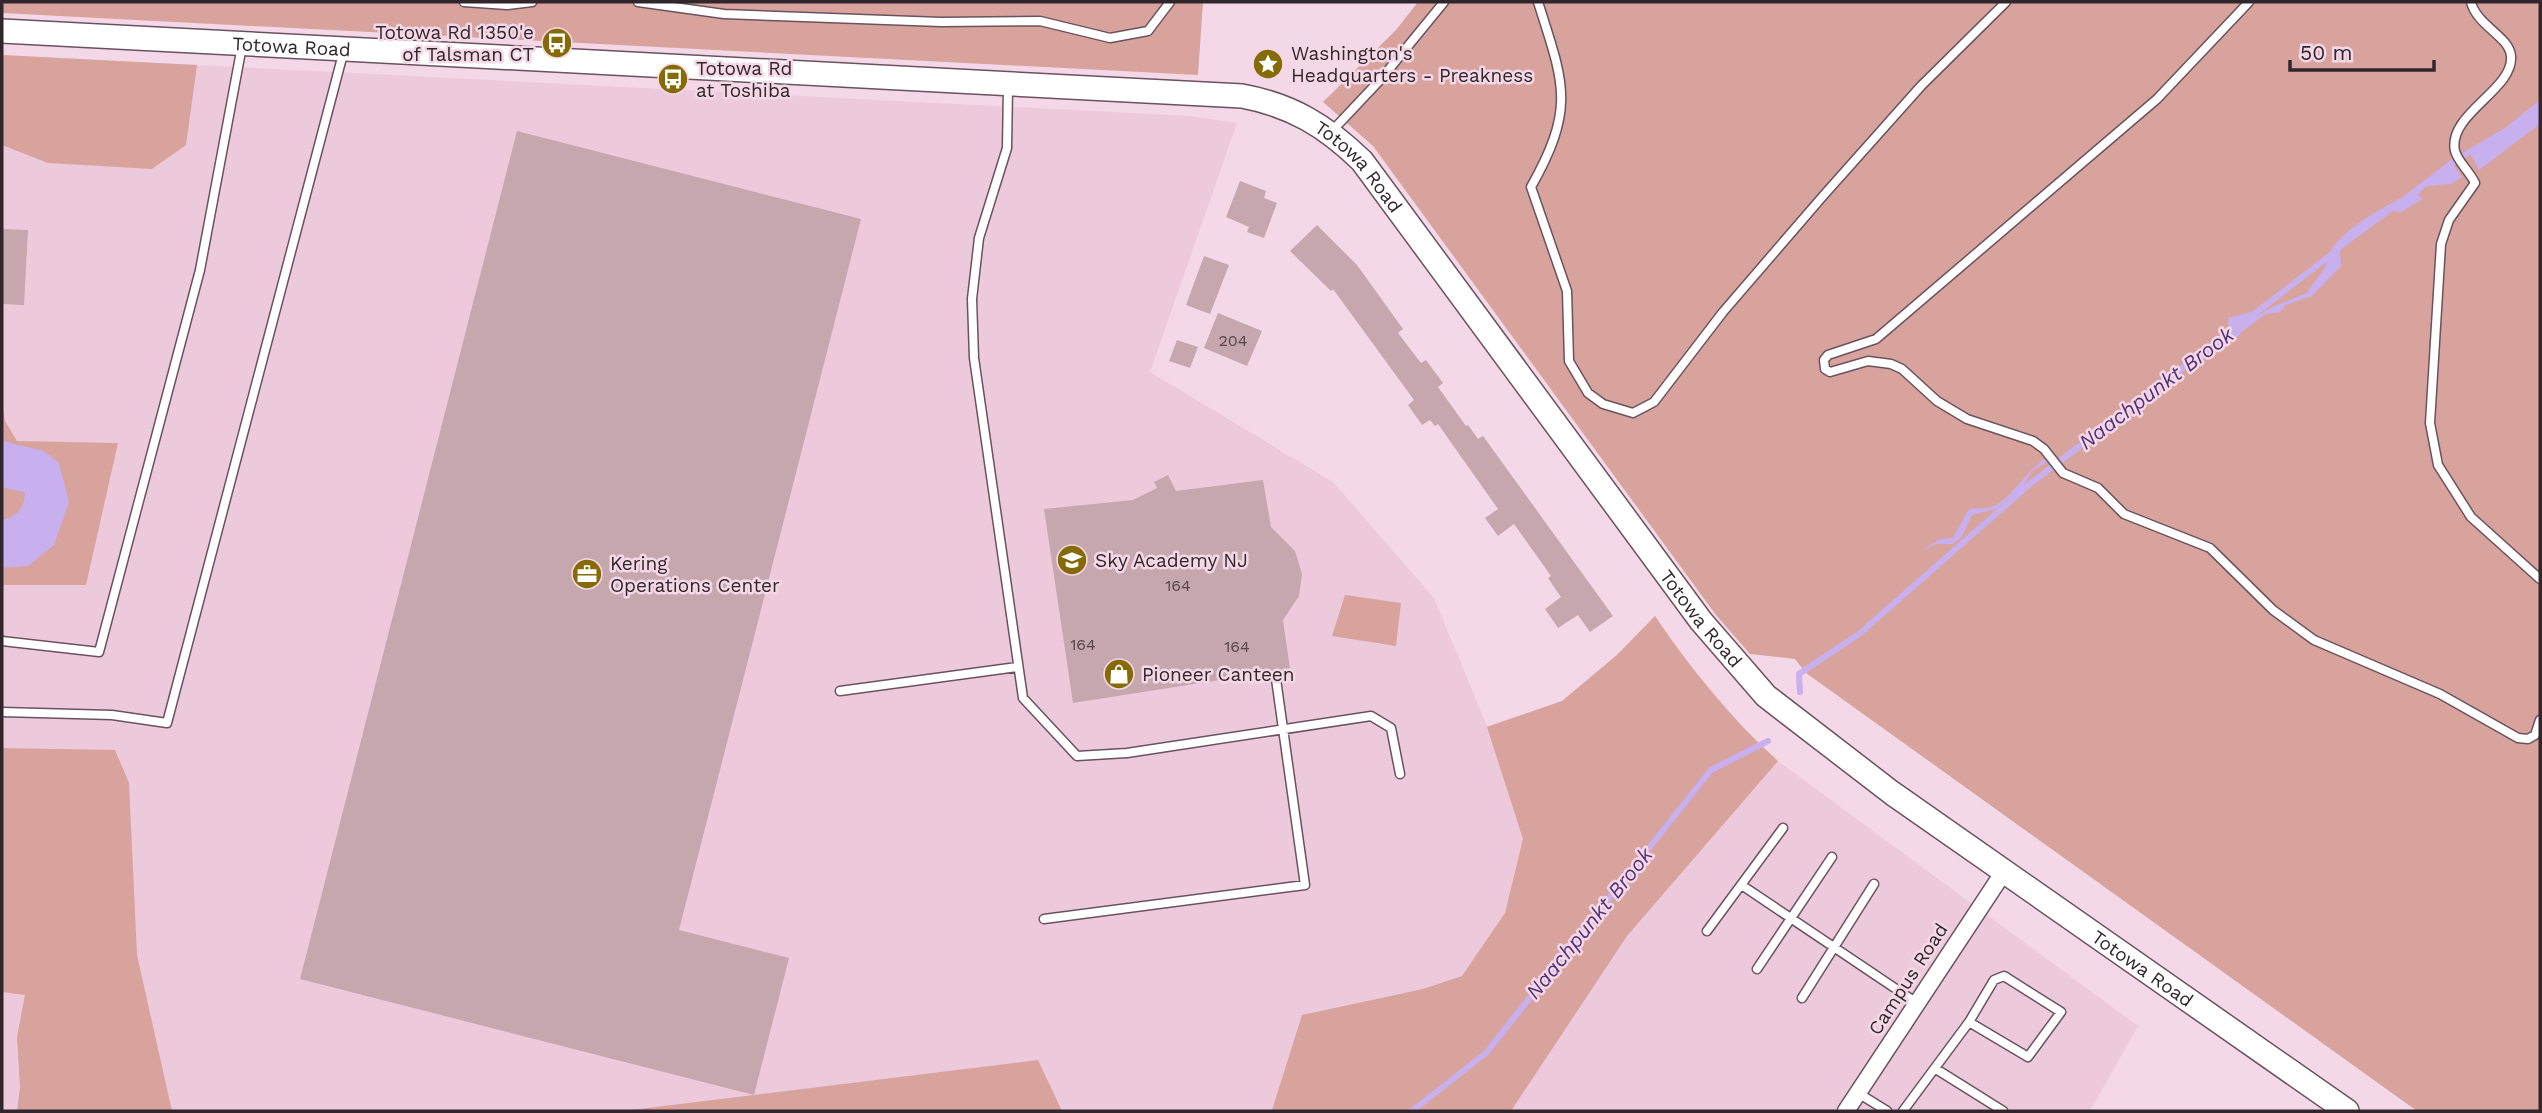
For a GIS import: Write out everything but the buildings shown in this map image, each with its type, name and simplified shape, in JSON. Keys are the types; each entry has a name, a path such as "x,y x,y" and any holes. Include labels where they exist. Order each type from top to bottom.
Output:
{"main road":[{"name":"Totowa Road","path":"2,31 1242,96 1289,107 1331,132 1362,161 1671,582 1756,686 1802,726 1892,793 2347,1111"}],"street":[{"name":"Campus Road","path":"1846,1111 2005,870"}],"lane":[{"path":"464,2 507,5 532,2"},
{"path":"638,2 724,14 941,22 1040,21 1110,38 1148,31 1170,2"},
{"path":"1331,132 1381,79 1444,2"},
{"path":"1538,2 1562,82 1563,100 1549,154 1531,187 1567,291 1569,361 1588,393 1602,404 1633,413 1654,402 1723,312 1823,196 1921,86 2006,2"},
{"path":"2249,2 2157,99 1876,339 1836,351 1824,360 1825,369 1830,372 1868,361 1891,364 1902,369 1937,401 1967,419 2018,435 2048,454 2061,471 2098,488 2124,514 2210,548 2273,610 2333,650 2440,694 2518,738 2528,739 2535,735 2540,720"},
{"path":"2471,2 2480,23 2504,43 2511,59 2507,74 2468,117 2458,136 2456,152 2474,183 2449,220 2441,244 2430,423 2438,465 2470,517 2540,579"},
{"path":"2,641 99,652 200,270 243,43"},
{"path":"2,712 112,715 167,723 344,49"},
{"path":"1008,84 1007,148 979,238 972,299 974,358 1023,698 1077,755 1127,753 1282,727 1371,716 1391,728 1400,774"},
{"path":"840,691 1017,667"},
{"path":"1044,919 1305,885 1276,679"},
{"path":"1707,931 1783,828"},
{"path":"1757,969 1832,856"},
{"path":"1802,998 1874,884"},
{"path":"1742,886 1917,1003"},
{"path":"1903,1111 1969,1022 1994,980 2004,976 2061,1012 2028,1057 1969,1022"},
{"path":"1936,1069 2003,1111"},
{"path":"1858,1093 1887,1111"}],"shaded area":[{"path":"2,2 1203,2 1198,75 2,13"},
{"path":"1418,2 2540,2 2540,1111 2417,1111 1806,673 1795,659 1750,654 1716,615 1373,146 1323,102 1396,30"},
{"path":"2,55 1190,116 1237,123 1150,372 1333,482 1434,598 1487,726 1562,701 1617,655 1655,616 1679,652 1753,739 1778,761 2138,1026 2090,1111 2,1111"},
{"path":"2,55 197,65 186,145 152,169 48,163 2,145"},
{"path":"2540,100 2540,124 2479,170 2471,155"},
{"path":"2453,165 2462,177 2451,184 2426,186 2418,195 2423,199 2401,212 2393,211 2340,250 2341,266 2312,296 2286,305 2280,312 2266,314 2241,332 2238,338 2230,337 2228,318 2251,312 2257,316 2307,293 2325,267 2334,246 2349,231"},
{"path":"2,403 5,421 17,441 118,443 86,585 2,585"},
{"path":"2,441 44,451 59,463 69,502 54,545 28,566 2,568 2,521 19,511 25,493 2,487"},
{"path":"2045,459 2049,461 2032,471 2022,488 1996,509 1972,515 1961,538 1952,544 1936,544 1920,552 1940,539 1953,538 1969,509 1996,505 2009,495 2031,470"},
{"path":"1345,595 1401,603 1396,646 1332,636"},
{"path":"1655,616 1712,692 1778,761 1627,936 1511,1111 1268,1111 1272,1110 1302,1015 1423,989 1462,976 1505,913 1523,839 1487,727 1562,701 1617,655"},
{"path":"2,748 115,750 129,783 137,955 172,1111 17,1111 20,1087 17,1037 25,995 2,992"},
{"path":"1038,1060 1062,1111 623,1111"}],"waterway":[{"name":"Naachpunkt Brook","path":"2405,199 2456,160 2500,134"},
{"name":"Naachpunkt Brook","path":"2249,318 2332,254"},
{"name":"Naachpunkt Brook","path":"1800,692 1799,674 1859,634 2031,483 2235,328"},
{"name":"Naachpunkt Brook","path":"1412,1111 1486,1053 1711,770 1768,741"}],"place":[{"name":"Totowa Rd 1350'e of Talsman CT","path":"557,43"},
{"name":"Washington's Headquarters - Preakness","path":"1268,64"},
{"name":"Totowa Rd at Toshiba","path":"673,79"},
{"name":"Sky Academy NJ","path":"1072,560"},
{"name":"Kering Operations Center","path":"587,574"},
{"name":"Pioneer Canteen","path":"1119,674"}]}
